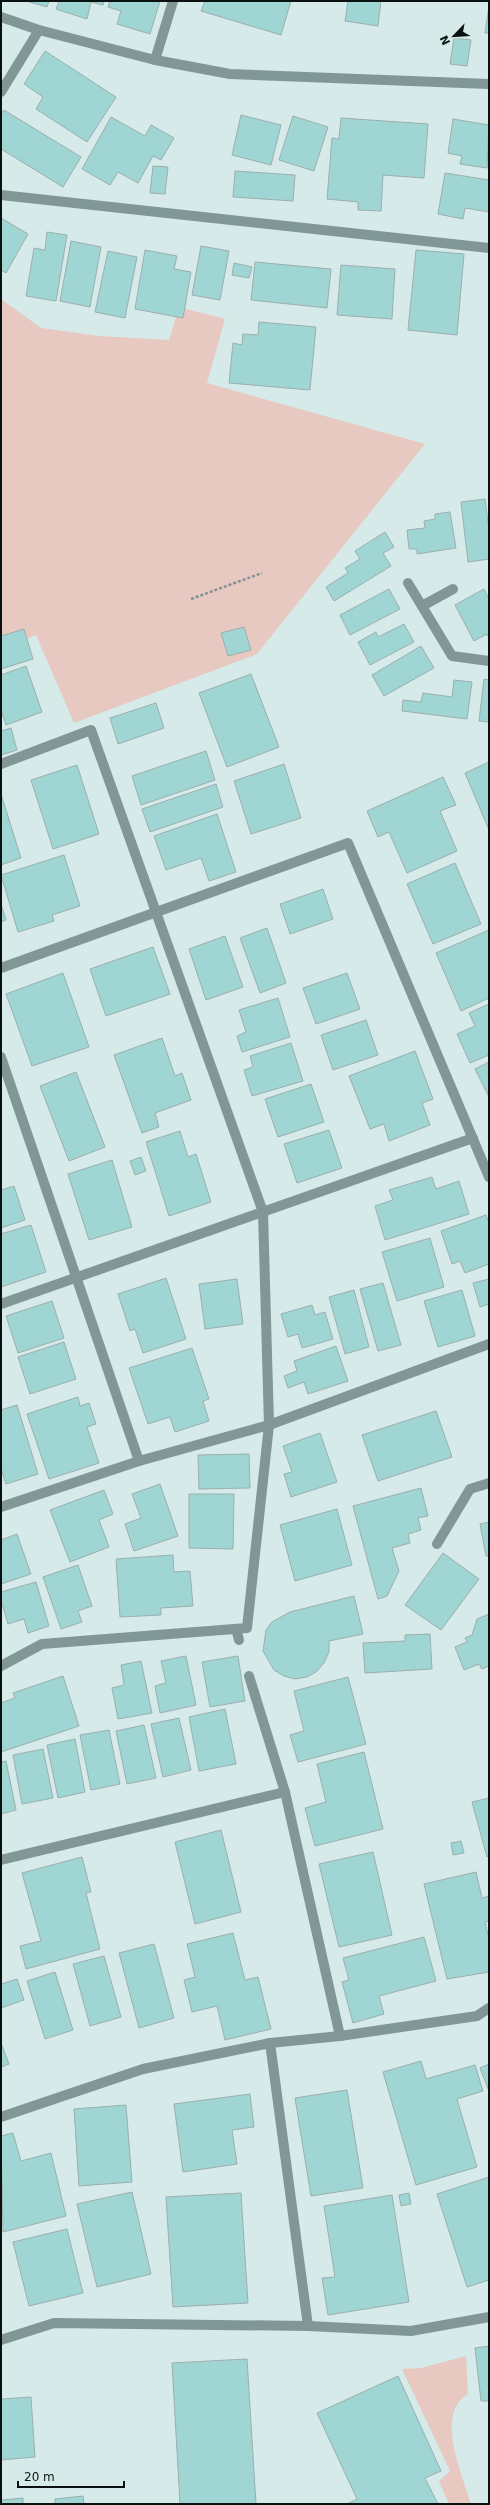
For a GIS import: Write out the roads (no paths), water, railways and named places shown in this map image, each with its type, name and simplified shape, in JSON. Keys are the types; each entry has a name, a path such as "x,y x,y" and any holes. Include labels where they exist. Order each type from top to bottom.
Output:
{"street":[{"path":"155,60 173,1"},
{"path":"1,17 39,30 155,60 230,74 489,84"},
{"path":"1,92 39,30"},
{"path":"1,195 489,248"},
{"path":"408,583 452,656 489,661"},
{"path":"422,606 452,590"},
{"path":"1,764 91,730 264,1212 269,1424 247,1628 42,1644 1,1666"},
{"path":"1,968 156,913 348,842 489,1177"},
{"path":"1,1057 140,1462"},
{"path":"1,1304 473,1138"},
{"path":"1,1507 140,1462 269,1424 489,1344"},
{"path":"437,1544 470,1489 489,1483"},
{"path":"236,1629 239,1640"},
{"path":"249,1676 285,1792 340,2036"},
{"path":"1,1860 285,1792"},
{"path":"1,2117 143,2069 270,2043 340,2036 477,2016 489,2008"},
{"path":"270,2043 308,2326"},
{"path":"1,2340 54,2323 308,2326 411,2331 489,2317"}]}
